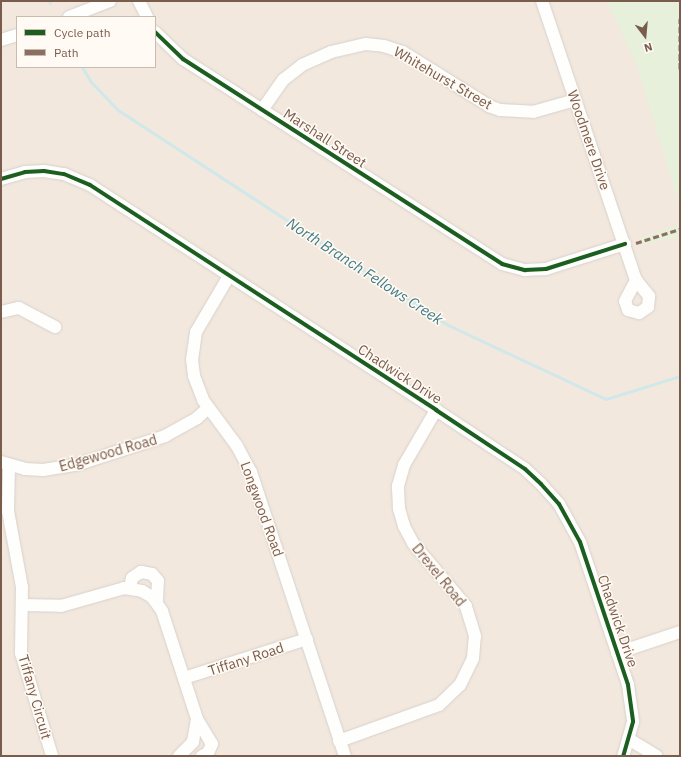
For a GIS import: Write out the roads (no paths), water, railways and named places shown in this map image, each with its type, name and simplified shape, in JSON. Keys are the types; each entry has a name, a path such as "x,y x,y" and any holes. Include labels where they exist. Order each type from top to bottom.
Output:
{"street":[{"path":"72,16 110,1"},
{"path":"139,1 146,16"},
{"name":"Woodmere Drive","path":"542,1 636,280"},
{"name":"Marshall Street","path":"156,33 183,59 502,264 525,270 546,269 625,244"},
{"path":"1,40 16,34"},
{"name":"Whitehurst Street","path":"262,110 283,80 302,65 331,52 366,44 384,46 403,52 489,106 500,110 533,112 575,100"},
{"name":"Chadwick Drive","path":"1,179 34,171 73,177 90,185 525,469 558,504 580,542 632,702 633,722 630,740 623,756"},
{"name":"Longwood Road","path":"230,276 201,321 193,344 194,376 208,408 237,446 251,472 345,756"},
{"path":"1,312 19,308 55,327"},
{"name":"Edgewood Road","path":"5,464 43,470 76,465 165,436 197,418 208,408"},
{"name":"Drexel Road","path":"339,740 439,705 460,685 473,658 475,636 466,606 413,543 404,526 399,508 398,486 404,465 436,410"},
{"name":"Tiffany Circuit","path":"5,464 8,511 21,574 22,663 52,756"},
{"path":"130,588 132,578 141,572 152,574 158,581 156,602"},
{"path":"22,605 61,606 130,588 142,591 156,602 162,611 197,719 212,744 208,754 202,756"},
{"path":"617,653 680,632"},
{"name":"Tiffany Road","path":"184,678 307,639"},
{"path":"183,755 193,742 197,719"},
{"path":"630,740 657,756"}],"waterway":[{"name":"North Branch Fellows Creek","path":"83,68 91,82 118,110 448,325 606,399 680,376"}]}
